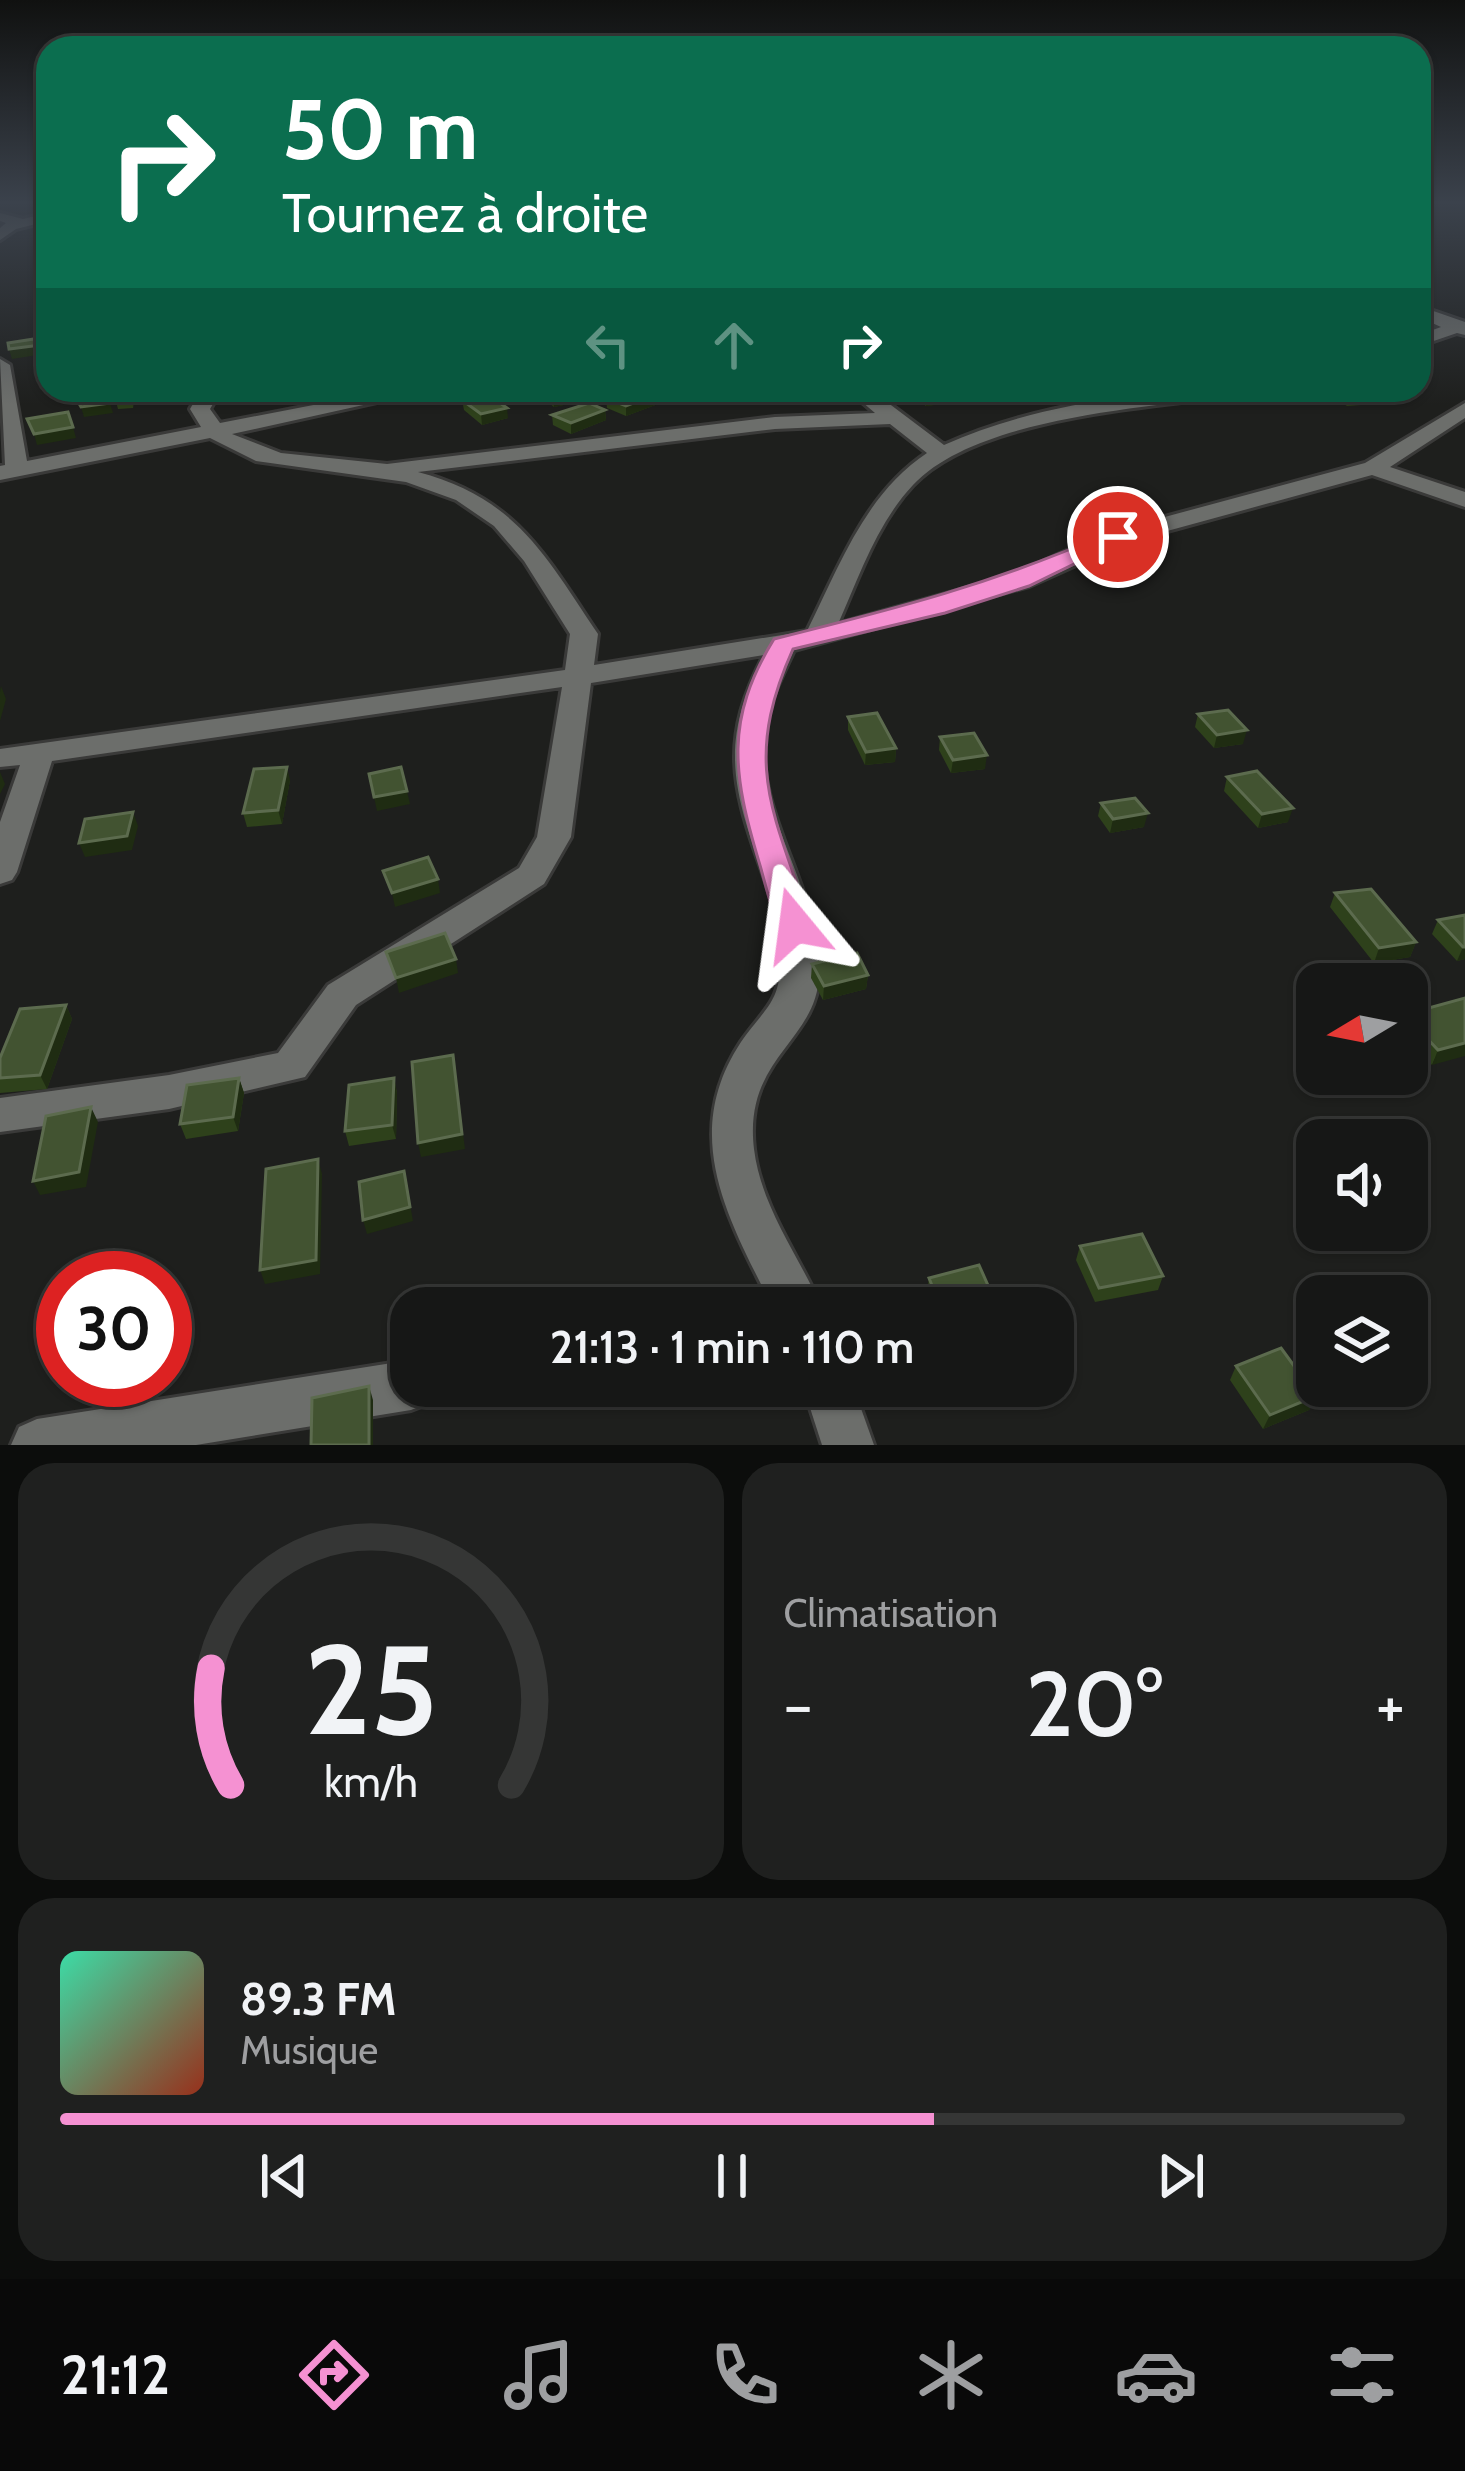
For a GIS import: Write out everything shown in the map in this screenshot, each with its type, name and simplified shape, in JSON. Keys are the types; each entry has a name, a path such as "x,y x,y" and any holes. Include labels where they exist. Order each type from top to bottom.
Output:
{"street":[{"path":"1431,315 1462,328"},
{"path":"1431,337 1462,328"},
{"path":"0,364 9,471 357,402"},
{"path":"0,1115 169,1092 292,1066 342,995 532,876 554,837 584,634 512,526 464,495 382,470 258,457 209,430 200,409 204,402"},
{"path":"874,402 939,452"},
{"path":"818,638 880,512 909,474 939,452 1082,412 1149,402"},
{"path":"0,758 578,678 818,638 1020,581 1118,537 1373,468 1465,409"},
{"path":"382,470 775,423 896,418"},
{"path":"1373,468 1465,500"},
{"path":"783,644 756,702 748,755 759,813 795,925 800,978 786,1024 755,1054 730,1111 737,1187 787,1287"},
{"path":"0,872 39,754"},
{"path":"37,1445 390,1388"},
{"path":"835,1407 848,1445"}],"building":[{"path":"36,339 36,346 9,349 8,343"},
{"path":"78,402 110,403 81,407"},
{"path":"465,402 499,402 507,408 481,414"},
{"path":"589,403 605,410 571,423 552,415"},
{"path":"68,412 73,427 34,434 27,419"},
{"path":"1228,710 1247,730 1217,735 1198,714"},
{"path":"877,713 896,748 866,752 848,717"},
{"path":"974,733 987,755 953,760 940,737"},
{"path":"287,767 278,810 243,813 254,769"},
{"path":"401,767 407,791 374,797 369,774"},
{"path":"1257,771 1293,808 1262,814 1227,777"},
{"path":"1135,798 1148,813 1113,819 1101,803"},
{"path":"133,812 127,836 79,843 85,819"},
{"path":"428,857 438,879 392,893 383,871"},
{"path":"1371,889 1416,942 1379,948 1335,893"},
{"path":"1465,915 1465,947 1463,947 1438,920"},
{"path":"445,933 456,959 396,978 386,952"},
{"path":"857,953 868,975 824,986 812,964"},
{"path":"1465,998 1465,1043 1438,1050 1428,1039 1428,1008"},
{"path":"66,1005 40,1075 0,1078 0,1058 20,1009"},
{"path":"453,1055 462,1134 418,1143 412,1062"},
{"path":"239,1078 233,1117 180,1124 187,1085"},
{"path":"394,1078 392,1125 345,1131 349,1085"},
{"path":"91,1107 79,1172 33,1181 46,1116"},
{"path":"318,1159 316,1260 260,1270 266,1169"},
{"path":"404,1171 410,1207 363,1220 359,1182"},
{"path":"1142,1234 1163,1276 1099,1288 1080,1246"},
{"path":"979,1265 989,1287 933,1287 929,1278"},
{"path":"1281,1348 1296,1369 1296,1404 1270,1415 1236,1366"},
{"path":"369,1386 369,1445 311,1445 312,1398"}],"route":[{"path":"795,925 759,813 748,755 756,702 783,644 937,608 1020,581 1118,537"}]}
